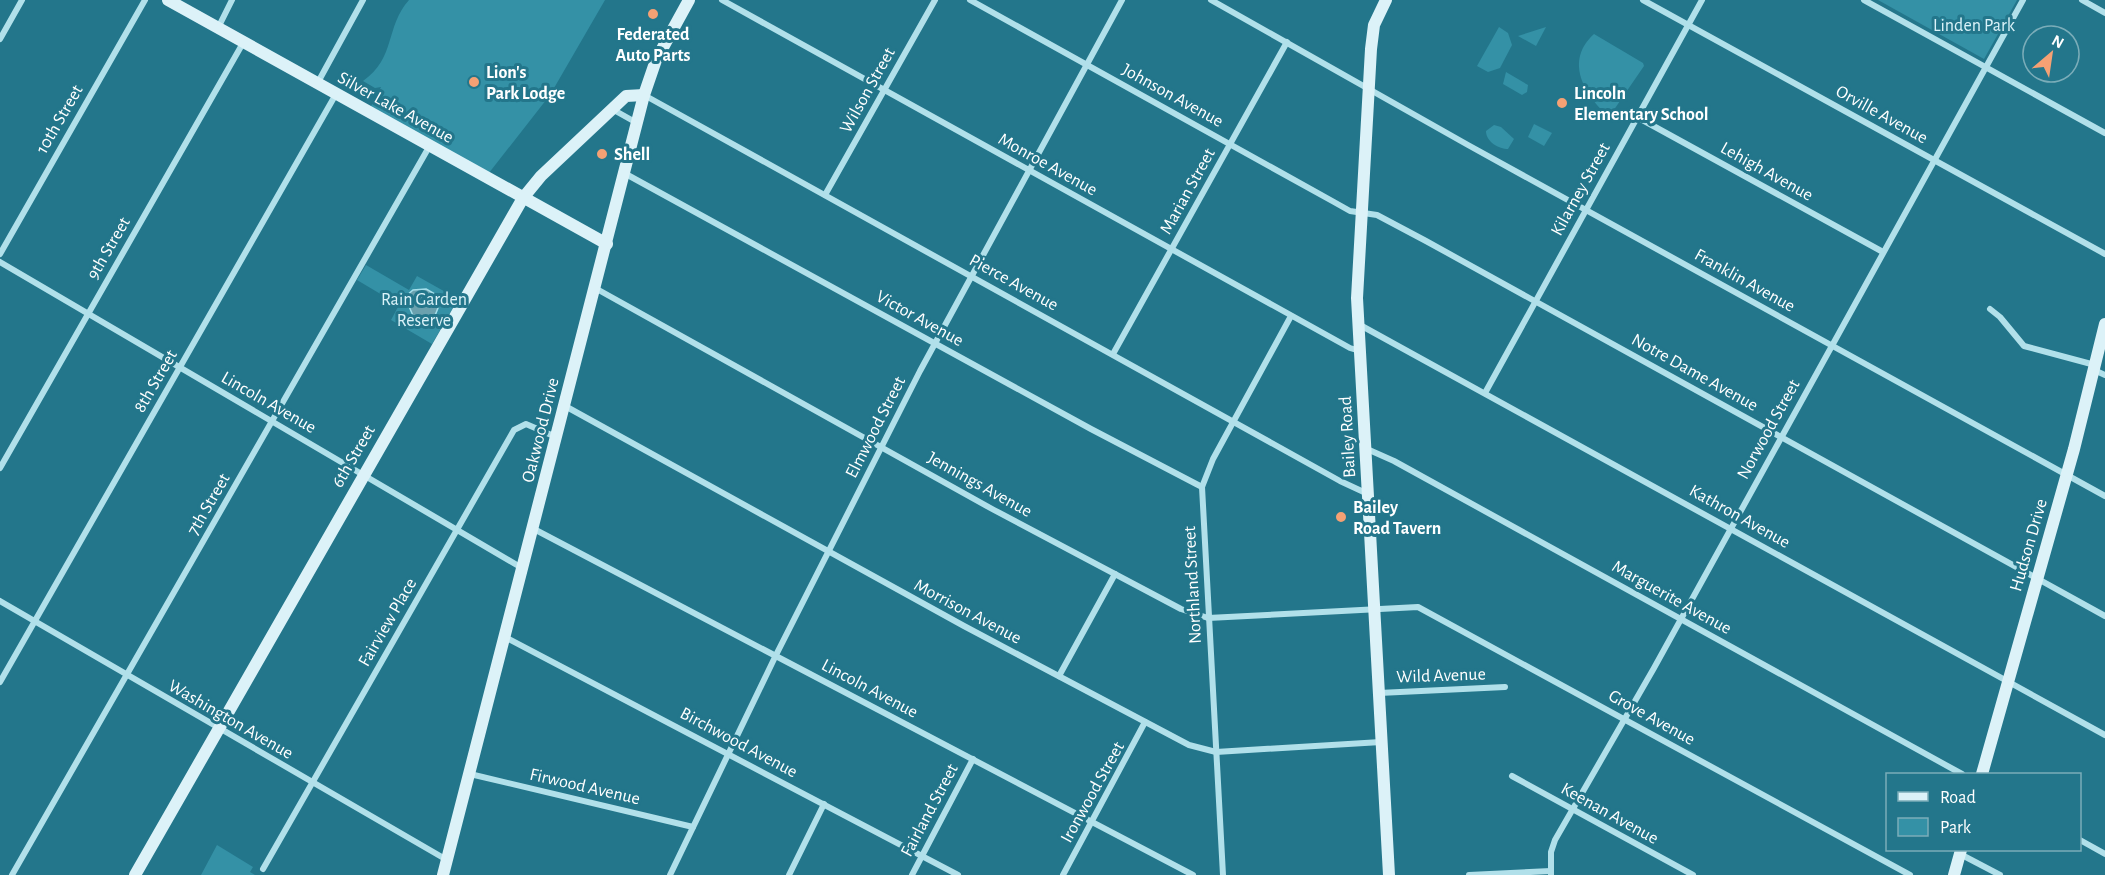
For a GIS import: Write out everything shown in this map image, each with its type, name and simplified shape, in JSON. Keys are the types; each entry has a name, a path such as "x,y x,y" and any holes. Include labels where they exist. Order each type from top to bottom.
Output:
{"street":[{"path":"0,39 22,0"},
{"name":"10th Street","path":"0,254 145,0"},
{"name":"Silver Lake Avenue","path":"168,0 606,244"},
{"path":"218,28 232,0"},
{"path":"317,84 363,0"},
{"name":"Oakwood Drive","path":"443,875 644,95 656,60 689,0"},
{"name":"Monroe Avenue","path":"722,0 1350,348 1360,351"},
{"name":"Wilson Street","path":"825,195 935,0"},
{"name":"Johnson Avenue","path":"970,0 1350,211 1362,212"},
{"name":"Elmwood Street","path":"670,875 776,655 881,447 971,275 1122,0"},
{"name":"Franklin Avenue","path":"1211,0 1585,210 2105,496"},
{"name":"Bailey Road","path":"1386,0 1374,25 1357,298 1389,875"},
{"name":"Orville Avenue","path":"1643,0 2105,254"},
{"name":"Kilarney Street","path":"1485,393 1702,0"},
{"path":"1864,0 2105,133"},
{"name":"Norwood Street","path":"1551,873 1552,845 1731,528 2023,0"},
{"path":"2082,0 2105,13"},
{"name":"Marian Street","path":"1113,354 1287,42"},
{"name":"9th Street","path":"0,468 243,43"},
{"name":"8th Street","path":"0,682 336,94"},
{"name":"6th Street","path":"135,875 523,198 541,176 626,96 644,95"},
{"name":"Pierce Avenue","path":"644,95 1340,481 1368,494"},
{"path":"612,109 637,123"},
{"name":"Lehigh Avenue","path":"1637,117 1883,252"},
{"name":"7th Street","path":"12,875 429,147"},
{"name":"Victor Avenue","path":"624,173 1202,487"},
{"name":"Notre Dame Avenue","path":"1362,212 1377,215 2105,616"},
{"name":"Lincoln Avenue","path":"0,262 523,568"},
{"name":"Jennings Avenue","path":"595,288 881,447 1181,609 1208,618 1375,608"},
{"path":"1990,309 2024,346 2098,370"},
{"name":"Northland Street","path":"1223,875 1202,487 1213,459 1233,421 1292,316"},
{"name":"Hudson Drive","path":"1982,773 2066,474 2098,370 2105,324"},
{"name":"Kathron Avenue","path":"1359,325 2105,735"},
{"name":"Morrison Avenue","path":"564,406 1189,745 1216,752 1382,742"},
{"name":"Fairview Place","path":"263,868 514,430 526,424 556,437"},
{"name":"Marguerite Avenue","path":"1366,449 1394,461 1960,773"},
{"name":"Lincoln Avenue","path":"532,528 1193,875"},
{"path":"1059,676 1115,574"},
{"name":"Washington Avenue","path":"0,602 447,860"},
{"name":"Grove Avenue","path":"1375,608 1412,606 1429,612 1910,875"},
{"name":"Birchwood Avenue","path":"505,637 958,875"},
{"name":"Wild Avenue","path":"1379,693 1505,687"},
{"name":"Ironwood Street","path":"1064,875 1145,722"},
{"name":"Fairland Street","path":"912,875 973,759"},
{"name":"Firwood Avenue","path":"470,774 693,827"},
{"name":"Keenan Avenue","path":"1512,776 1693,875"},
{"path":"789,875 824,804"},
{"path":"2081,841 2105,854"},
{"path":"1954,875 1961,852 2000,875"},
{"path":"1469,875 1551,873"}],"green space":[{"path":"409,0 605,0 550,95 485,178 368,112 381,87 375,88 363,81 381,62 396,21"},
{"name":"Linden Park","path":"1878,0 2017,0 1984,59"},
{"path":"1499,27 1508,33 1512,45 1500,68 1488,72 1477,66"},
{"path":"1546,27 1536,46 1518,36"},
{"path":"1594,34 1643,63 1644,66 1609,117 1585,88 1579,66 1580,55 1585,44"},
{"path":"1506,72 1528,85 1527,92 1522,95 1503,84"},
{"path":"1534,124 1552,133 1544,146 1528,137"},
{"path":"1494,125 1501,127 1514,139 1508,149 1497,146 1488,138 1486,131"},
{"name":"Rain Garden Reserve","path":"366,265 409,290 417,276 458,299 432,344 391,320 399,305 357,280"},
{"path":"217,845 253,867 250,872 255,875 201,875"}],"shaded area":[{"path":"426,289 435,294 440,303 434,318 425,323 414,318 405,297 413,290"}],"place":[{"name":"Federated Auto Parts","path":"653,14"},
{"name":"Lion's Park Lodge","path":"474,82"},
{"name":"Lincoln Elementary School","path":"1562,103"},
{"name":"Shell","path":"602,154"},
{"name":"Bailey Road Tavern","path":"1341,517"}]}
